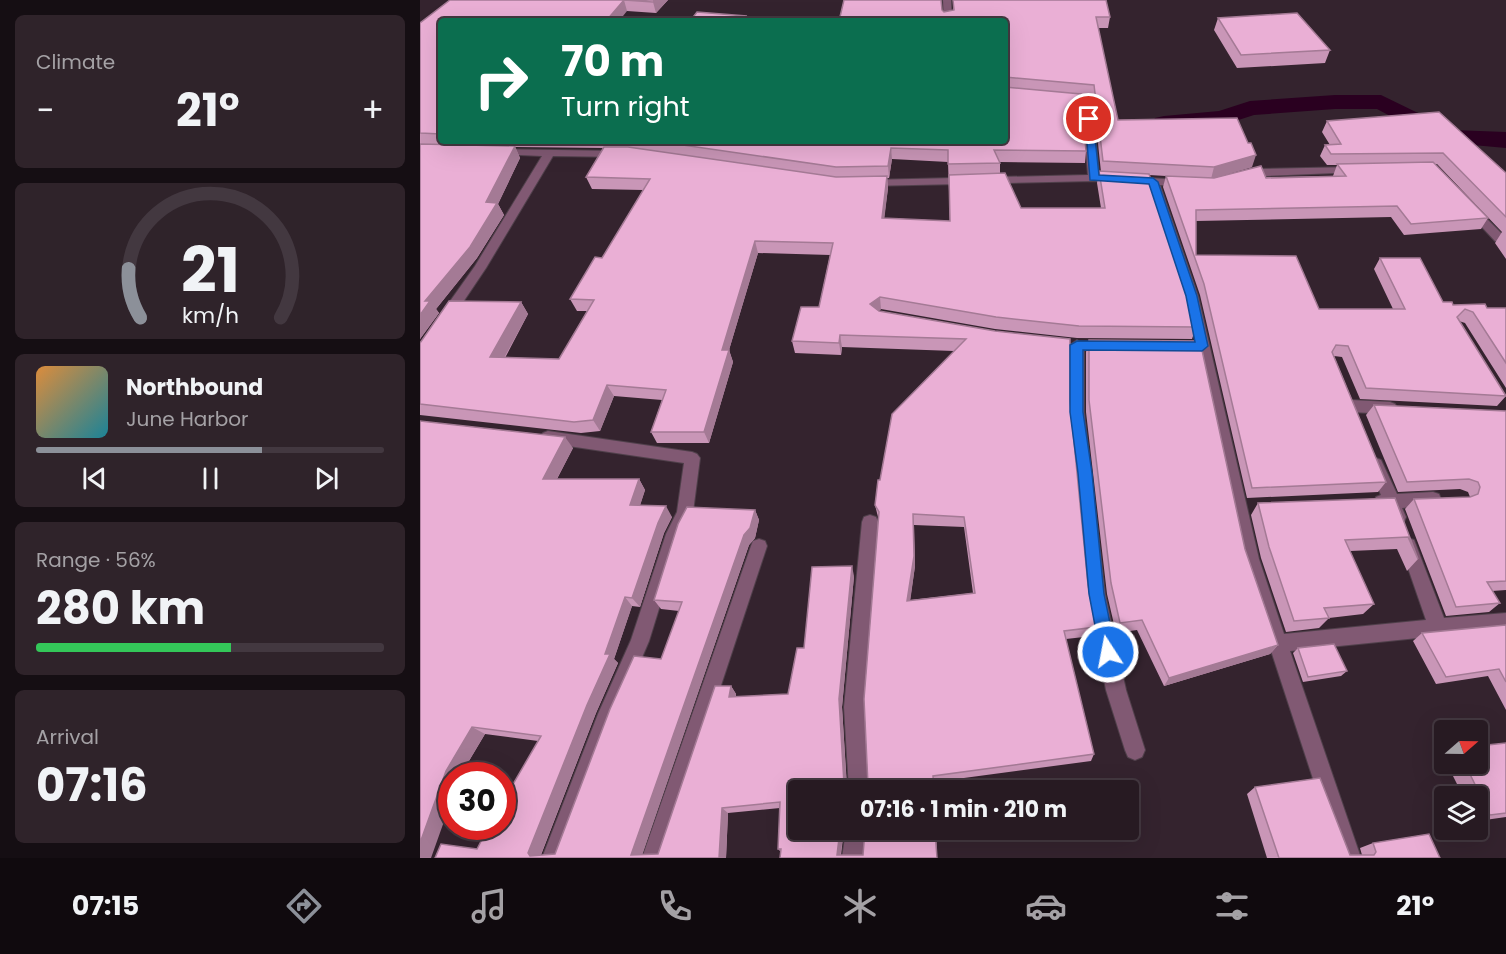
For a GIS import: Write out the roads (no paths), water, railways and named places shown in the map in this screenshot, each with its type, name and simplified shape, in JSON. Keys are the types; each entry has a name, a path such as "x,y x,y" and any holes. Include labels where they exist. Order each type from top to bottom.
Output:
{"street":[{"path":"947,0 948,18"},
{"path":"1055,98 1087,100 1094,178"},
{"path":"491,152 633,154"},
{"path":"440,325 480,268 550,153"},
{"path":"1232,178 1253,172 1372,169"},
{"path":"862,183 1094,178 1199,183"},
{"path":"1153,182 1192,296 1197,346 1244,507 1250,559 1350,858"},
{"path":"1464,202 1500,238"},
{"path":"1076,345 1077,412 1096,594 1116,690 1135,750"},
{"path":"1360,427 1349,401 1405,409"},
{"path":"532,435 692,458 685,512 674,534 640,641 608,714 553,858"},
{"path":"1369,449 1392,502 1438,627"},
{"path":"1368,503 1449,498"},
{"path":"858,780 854,707 870,522"},
{"path":"654,858 661,831 711,692 759,546"},
{"path":"1278,643 1506,621"},
{"path":"854,858 856,840"}],"waterway":[{"path":"1164,123 1223,118 1250,108 1335,102 1381,102 1448,137 1506,140"}]}
